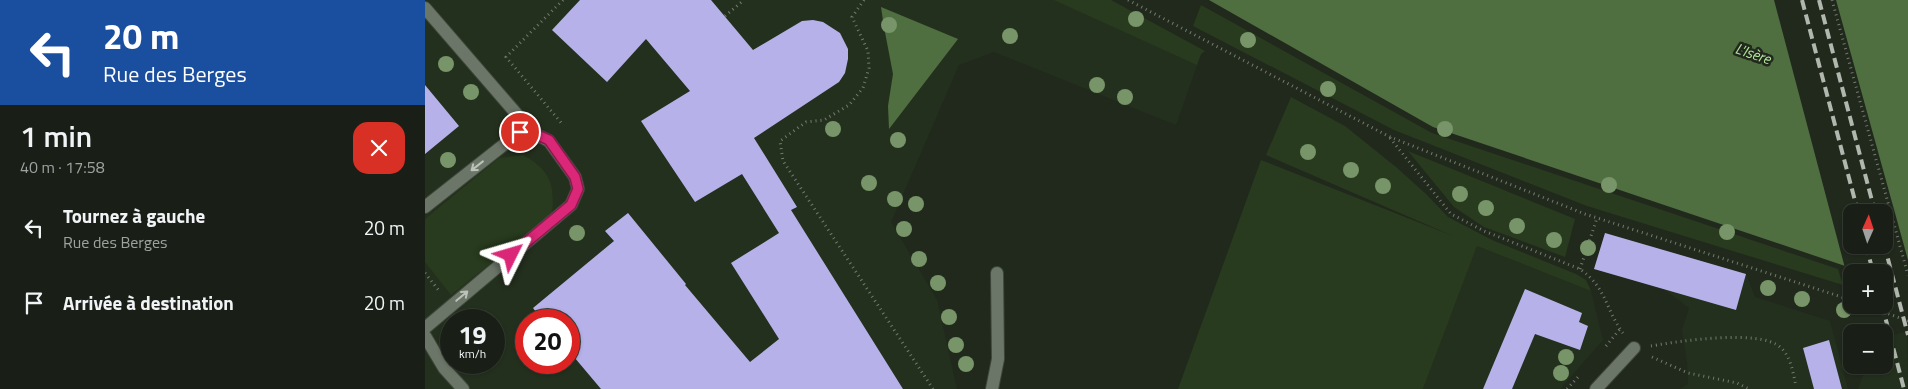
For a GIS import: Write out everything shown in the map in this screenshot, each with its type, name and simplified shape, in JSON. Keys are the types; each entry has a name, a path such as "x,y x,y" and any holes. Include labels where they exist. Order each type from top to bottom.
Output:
{"street":[{"path":"425,8 533,133"},
{"path":"425,207 520,132 533,133 549,140 575,177 578,189 571,205 425,328"},
{"path":"992,389 998,359 997,273"},
{"path":"425,336 444,368 463,389"},
{"path":"1596,389 1634,348"}],"path":[{"path":"563,0 506,57 565,127"},
{"path":"725,16 744,0"},
{"path":"864,0 852,17 868,51 869,68 863,88 849,105 824,120 806,122 780,141 783,161 933,389"},
{"path":"1128,0 1390,137 1597,218 1843,297"},
{"path":"1832,0 1908,275"},
{"path":"1390,137 1451,214 1483,231 1580,269 1590,276 1598,286 1620,329 1634,348 1688,372 1737,383 1749,389"},
{"path":"1580,269 1597,218"},
{"path":"1889,314 1908,321"},
{"path":"1634,348 1683,340 1756,337 1770,340 1781,347 1787,356 1796,386"}],"shaded area":[{"path":"425,0 1101,0 1201,54 1176,125 994,52 959,65 891,222 937,300 957,389 425,389"},
{"path":"1054,0 1111,0 1205,51 1201,54 1197,65"},
{"path":"1201,5 1432,133 1838,269 1843,285 1587,206 1394,130 1193,26"},
{"path":"1291,97 1345,126 1396,167 1448,217 1492,240 1576,274 1586,280 1591,291 1477,246 1423,389 1178,389 1261,160 1453,236 1266,155"},
{"path":"1408,151 1575,219 1565,257 1484,227 1454,207"},
{"path":"523,155 539,166 549,179 553,194 552,214 451,295 425,262 425,219 499,158"},
{"path":"1605,233 1746,274 1755,297 1830,321 1848,389 1680,389 1688,384 1682,330 1689,308 1664,289 1594,269"},
{"path":"1477,246 1591,291 1603,340 1560,389 1423,389"},
{"path":"1907,331 1908,389 1858,389 1864,374 1893,374 1893,335"}],"water":[{"name":"L'Isère","path":"1209,0 1908,0 1908,290 1893,279 1893,264 1843,265 1433,127"},
{"path":"881,7 958,39 889,129 888,106 893,74"}],"pier":[{"path":"1774,0 1836,0 1892,204 1843,204 1843,254 1893,254 1893,206 1908,260 1908,292 1893,286 1893,264 1844,264"}],"building":[{"path":"580,0 711,0 753,50 802,21 813,20 823,22 840,33 848,49 848,59 845,73 839,82 754,138 797,207 791,210 903,389 601,389 580,364 580,309 533,308 614,241 605,231 628,213 685,285 750,362 779,339 731,263 779,233 742,174 695,202 641,121 690,91 646,39 607,82 552,30"},
{"path":"425,85 459,126 425,154"},
{"path":"1605,233 1746,274 1736,310 1594,269"},
{"path":"1525,289 1582,313 1579,322 1588,326 1580,350 1535,334 1512,389 1483,389"},
{"path":"1829,340 1842,389 1814,389 1803,348"}],"railway":[{"path":"1802,0 1856,204"},
{"path":"1819,0 1873,204"},
{"path":"1868,254 1871,264"},
{"path":"1887,254 1908,335"},
{"path":"1884,314 1904,389"}],"route":[{"path":"511,255 571,205 578,189 575,177 549,140 533,133 520,132"}]}
